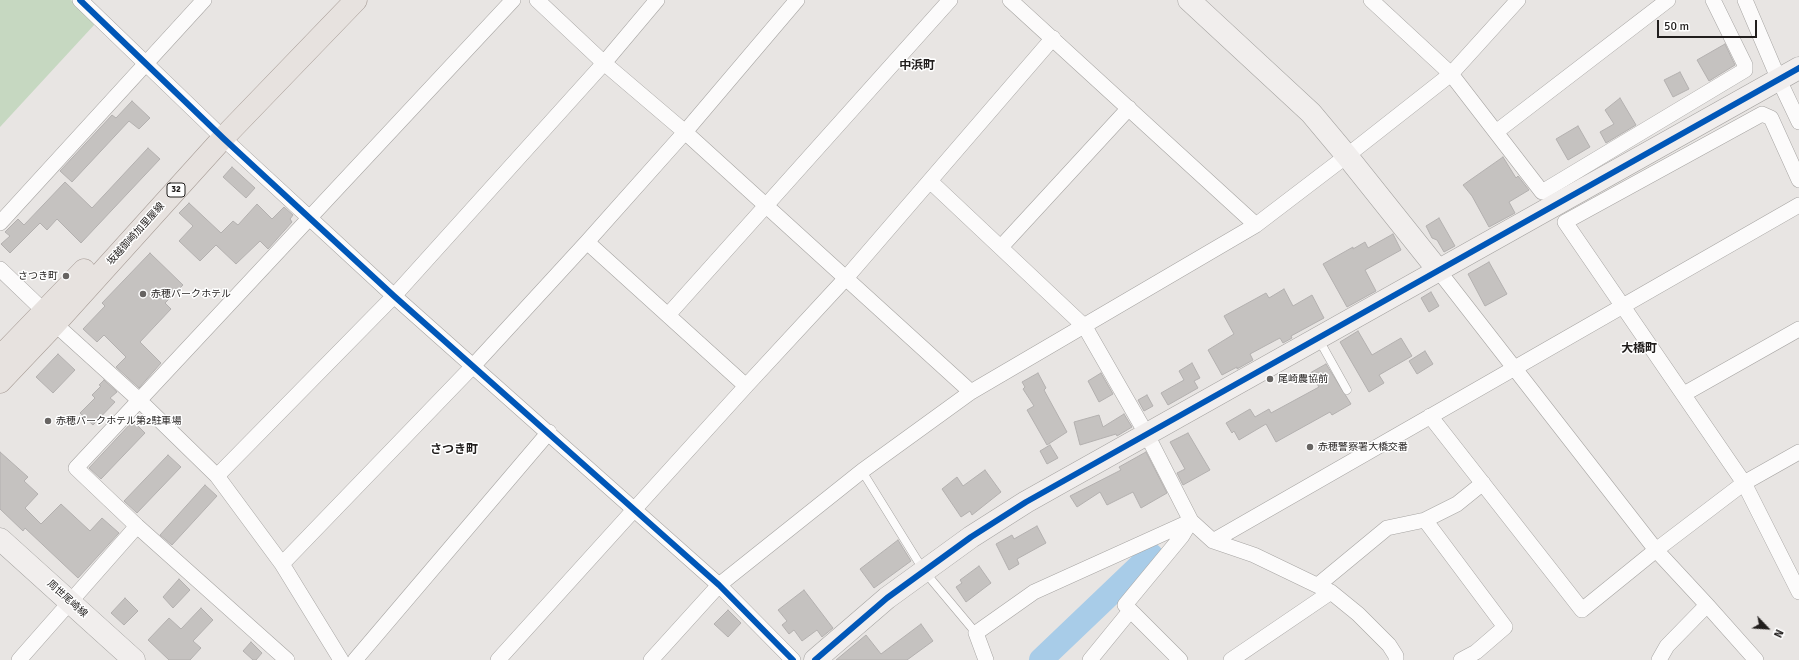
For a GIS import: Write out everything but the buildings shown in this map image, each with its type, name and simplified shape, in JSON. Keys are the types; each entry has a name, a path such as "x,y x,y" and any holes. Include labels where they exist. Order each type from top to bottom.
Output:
{"main road":[{"name":"坂越御崎加里屋線","path":"0,382 50,318 219,134 338,0"},
{"name":"坂越御崎加里屋線","path":"219,134 356,0"},
{"name":"坂越御崎加里屋線","path":"0,357 50,318"}],"street":[{"path":"80,0 219,134 394,296 474,365 719,585 793,660"},
{"path":"0,223 204,0"},
{"path":"287,660 137,526 76,468 513,0"},
{"path":"537,0 604,62 685,132 971,392"},
{"path":"217,476 394,296 604,62 657,0"},
{"path":"282,564 474,365 587,242 685,132 797,0"},
{"path":"668,315 950,0"},
{"path":"1010,0 1256,225"},
{"path":"1189,0 1311,113 1438,270 1656,550 1707,604 1756,660"},
{"path":"1371,0 1451,74 1542,192 1745,70 1745,65 1713,0"},
{"path":"651,660 719,585 862,471 971,392 1085,327 1256,225 1451,74 1518,0"},
{"path":"1496,132 1668,0"},
{"path":"1745,0 1788,74 1799,122"},
{"path":"498,660 846,278 931,182 1053,38"},
{"path":"815,660 864,617 924,571 971,536 1026,502 1788,74"},
{"path":"1001,247 1129,108"},
{"path":"1799,180 1771,118 1762,114 1565,222 1684,394 1744,484 1799,592"},
{"path":"931,182 1085,327 1147,435 1191,521 1212,541 1254,555 1331,592 1358,614 1389,645 1396,656 1396,660"},
{"path":"1212,541 1799,205"},
{"path":"587,242 746,386"},
{"path":"0,269 217,476 282,564 341,660"},
{"path":"1684,394 1799,329"},
{"path":"1430,416 1582,610 1656,550 1744,484 1799,452"},
{"path":"355,660 549,432"},
{"path":"1318,585 1386,528 1425,520 1457,504 1483,483"},
{"path":"1425,520 1505,627 1476,652 1461,660"},
{"path":"1180,660 1125,605 1182,536 1191,521"},
{"path":"986,660 976,633 1034,592 1191,521"},
{"path":"19,660 137,526"},
{"name":"周世尾崎線","path":"0,539 134,660"},
{"path":"1231,660 1331,592"},
{"path":"1659,660 1666,646 1707,604"},
{"path":"1090,660 1130,611"}],"lane":[{"path":"1318,338 1347,390"},
{"path":"862,471 924,571 976,633"}],"green space":[{"path":"0,0 71,0 95,24 0,127"}],"waterway":[{"path":"1041,660 1151,555"}],"cycle path":[{"path":"80,0 223,138 394,296 719,585 793,660"},
{"path":"815,660 887,598 971,537 1026,502 1799,68"}],"place":[{"name":"さつき町","path":"66,276"},
{"name":"赤穂パークホテル","path":"143,294"},
{"name":"尾崎農協前","path":"1270,379"},
{"name":"赤穂パークホテル第2駐車場","path":"48,421"},
{"name":"赤穂警察署大橋交番","path":"1310,447"}],"district":[{"name":"中浜町","path":"917,66"},
{"name":"大橋町","path":"1639,349"},
{"name":"さつき町","path":"454,450"}]}
